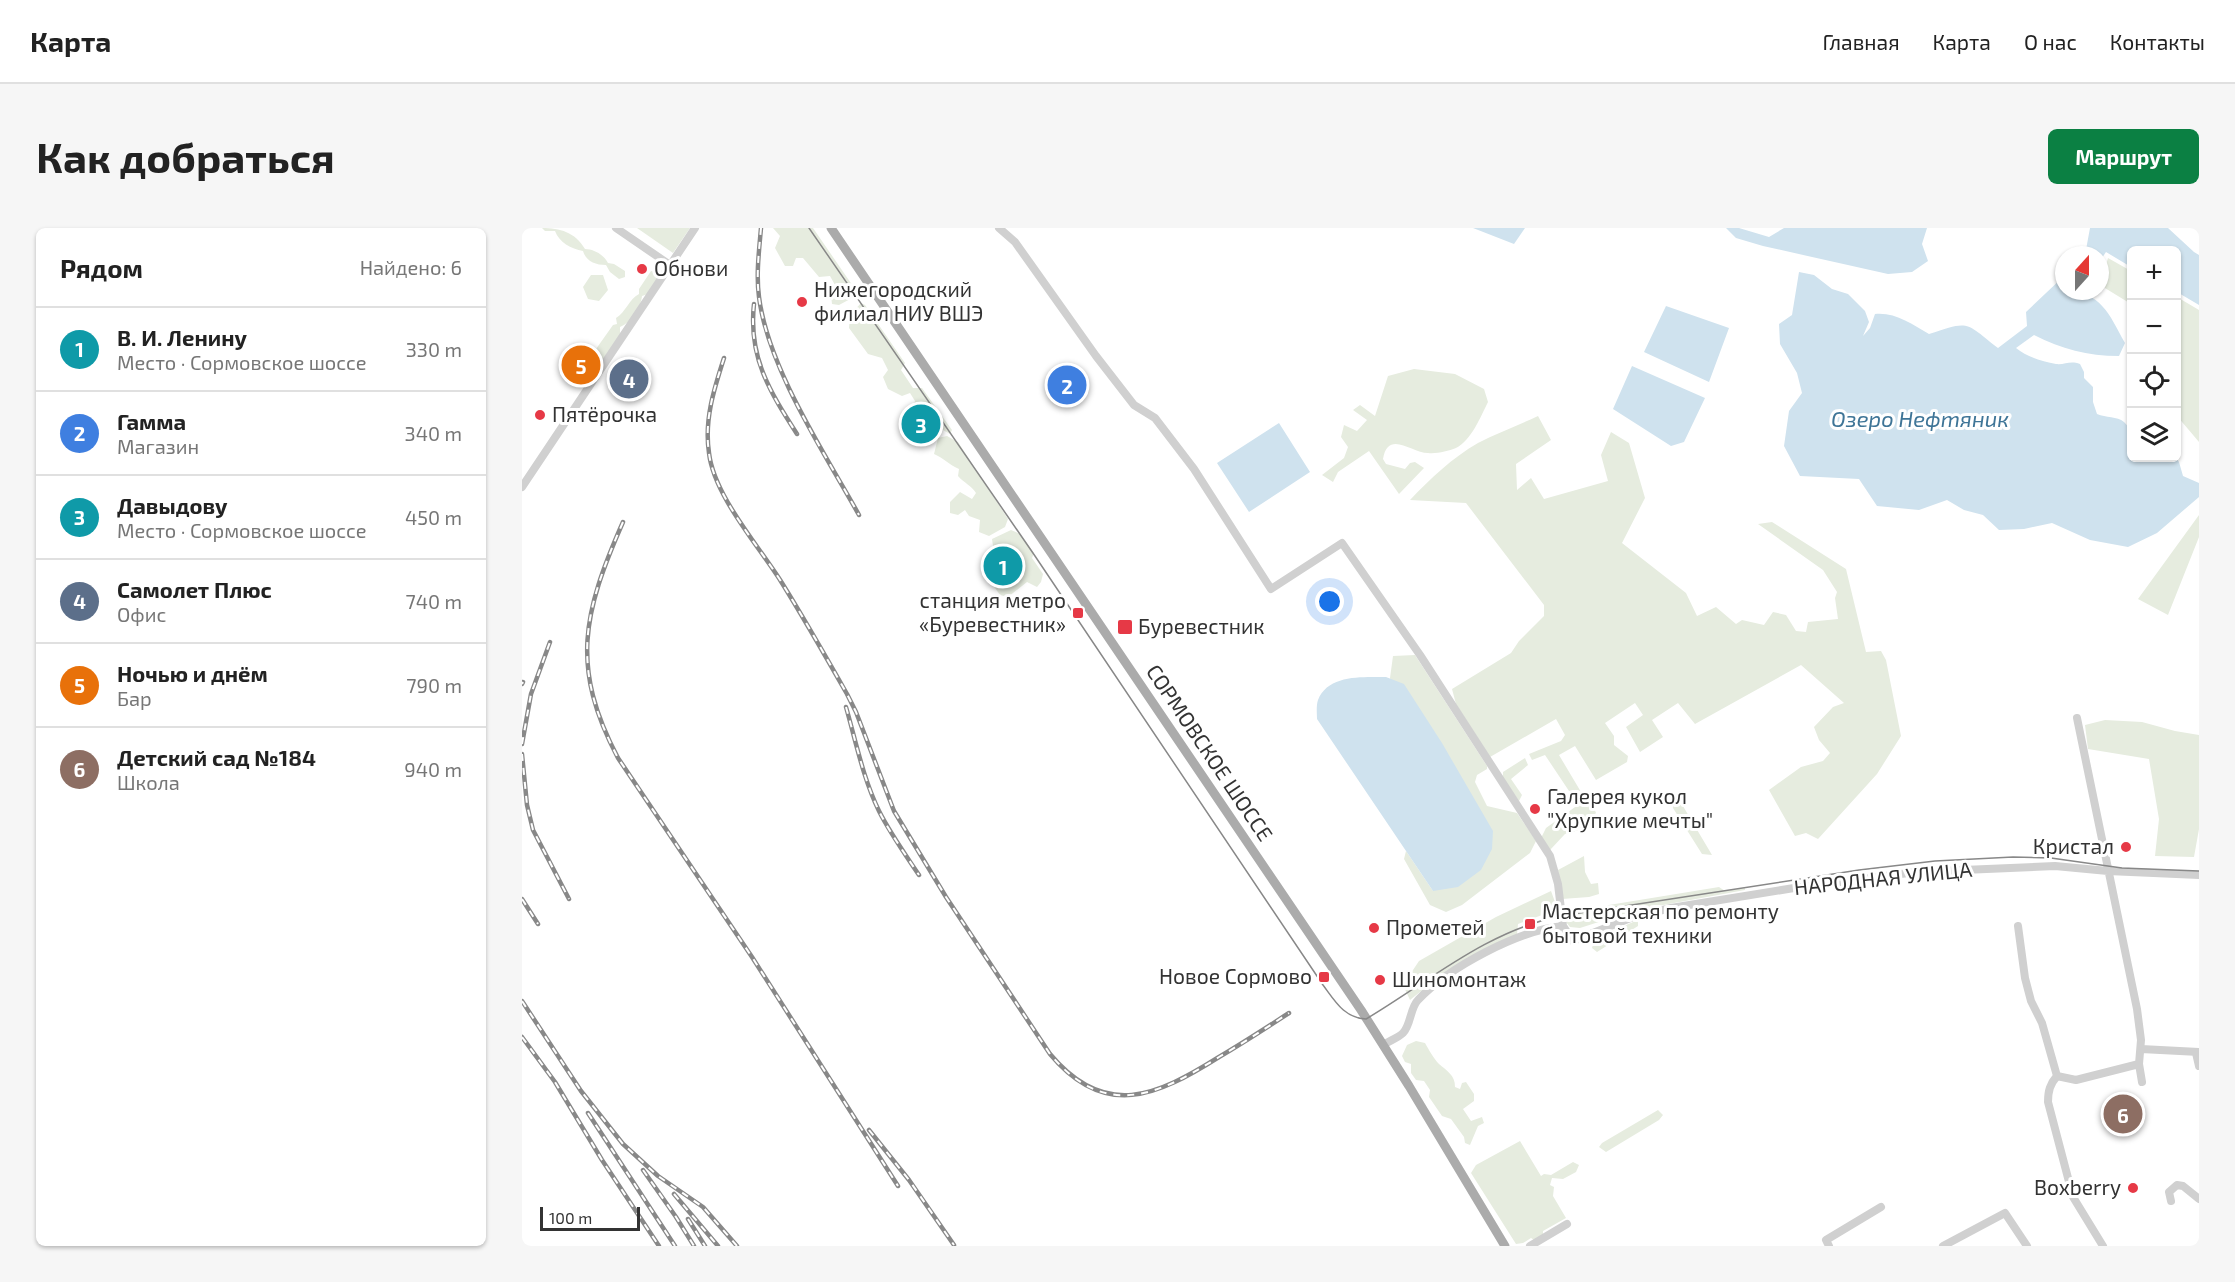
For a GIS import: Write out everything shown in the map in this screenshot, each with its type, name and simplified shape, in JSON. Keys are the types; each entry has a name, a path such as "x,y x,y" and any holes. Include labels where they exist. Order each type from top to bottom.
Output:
{"main road":[{"name":"СОРМОВСКОЕ ШОССЕ","path":"831,228 1383,1045 1505,1246"}],"street":[{"path":"616,228 670,265"},
{"path":"522,487 695,228"},
{"path":"999,228 1015,242 1134,405 1155,418 1194,469 1271,589 1342,543 1420,655 1550,856 1558,884 1563,926 1545,927 1495,948 1441,979 1415,1002 1404,1032 1383,1045"},
{"path":"2077,718 2137,1009 2142,1082"},
{"name":"НАРОДНАЯ УЛИЦА","path":"1563,926 1573,941 1633,917 1671,908 1794,888 1916,872 2055,866 2199,875"},
{"path":"2018,926 2025,978 2031,1001 2042,1023 2057,1076"},
{"path":"2141,1049 2197,1053 2199,1066"},
{"path":"2057,1076 2076,1080 2139,1064"},
{"path":"2057,1076 2051,1083 2048,1101 2073,1197 2103,1246"},
{"path":"2171,1201 2169,1192 2176,1185 2183,1186 2199,1199"},
{"path":"1829,1246 1826,1240 1881,1207"},
{"path":"1943,1246 2005,1213 2027,1246"},
{"path":"1530,1246 1567,1224"}],"shaded area":[{"path":"542,228 561,230 572,235 585,249 598,253 608,263 625,271 625,277 619,279 610,272 606,265 592,262 583,251 566,244 555,231 545,231"},
{"path":"637,228 690,228 673,253"},
{"path":"773,228 813,228 857,292 854,297 839,305 832,304 831,295 835,285 830,276 819,277 803,258 796,258 793,266 785,266 775,248 780,236"},
{"path":"2109,259 2127,269 2127,302 2109,291"},
{"path":"651,271 657,272 659,277 648,294 642,296 640,305 632,318 620,327 620,335 596,371 589,369 589,362 596,359 596,349 613,325 617,324 616,318 639,294 639,289"},
{"path":"591,275 603,275 608,290 599,301 588,299 583,287"},
{"path":"2181,299 2199,310 2199,442 2181,421"},
{"path":"861,303 865,305 905,363 901,370 913,388 922,388 952,430 950,434 943,430 935,418 931,418 923,428 916,430 910,423 915,416 911,411 915,401 910,393 902,396 888,389 883,377 888,370 882,358 868,354 849,328 850,315"},
{"path":"1414,369 1455,374 1484,389 1488,402 1466,440 1456,448 1435,453 1422,452 1401,445 1390,445 1383,459 1386,464 1405,469 1410,463 1415,462 1424,468 1399,494 1369,451 1338,472 1333,482 1322,475 1344,458 1348,447 1341,437 1344,425 1357,431 1367,420 1353,410 1360,405 1375,416 1388,376"},
{"path":"1538,416 1551,440 1516,464 1517,490 1531,478 1544,499 1608,481 1601,455 1611,432 1629,443 1645,498 1622,543 1686,593 1697,616 1716,607 1736,624 1742,620 1764,625 1773,612 1786,615 1796,631 1806,632 1808,622 1838,619 1835,598 1837,592 1823,570 1758,524 1772,522 1846,569 1866,652 1881,651 1886,660 1901,736 1877,774 1818,839 1806,833 1795,836 1769,790 1801,767 1823,761 1830,753 1819,740 1814,727 1833,707 1844,703 1801,665 1695,724 1678,703 1652,720 1663,737 1640,752 1626,727 1643,715 1635,703 1605,723 1614,736 1614,745 1628,756 1627,762 1596,780 1575,746 1559,755 1584,797 1575,800 1545,755 1532,760 1529,754 1561,741 1565,735 1556,719 1490,757 1456,704 1452,689 1511,653 1519,641 1544,616 1544,605 1466,503 1410,500 1442,469 1468,449"},
{"path":"947,436 958,442 1008,519 1005,527 989,536 979,532 980,520 969,516 965,510 958,515 950,513 950,502 960,492 972,499 976,493 958,476 959,469 934,454 938,438"},
{"path":"2199,515 2199,537 2168,615 2138,599"},
{"path":"1011,530 1020,534 1034,553 1032,558 1043,574 1037,587 1027,582 1008,597 1000,595 983,571 987,563 997,563 1003,570 1002,576 1006,581 1023,567 1011,549 1001,553 993,546 992,539"},
{"path":"1415,655 1487,766 1487,769 1477,775 1475,782 1487,806 1517,813 1536,841 1530,853 1462,905 1446,912 1430,905 1404,859 1406,851 1433,891 1390,678 1393,656"},
{"path":"2105,720 2142,722 2199,735 2199,829 2194,857 2155,856 2159,819 2149,759 2088,749 2085,725"},
{"path":"1525,758 1528,765 1511,779 1522,795 1519,801 1503,778 1503,772"},
{"path":"1677,796 1712,855 1702,854 1673,808 1671,797"},
{"path":"1582,802 1592,803 1596,813 1579,830 1565,834 1550,850 1541,838 1546,828"},
{"path":"1584,856 1585,872 1591,884 1598,883 1599,894 1562,899 1558,870"},
{"path":"1719,887 1725,891 1745,888 1745,890 1636,910 1580,928 1570,927 1566,922 1566,912"},
{"path":"1551,891 1555,902 1550,912 1518,924 1517,934 1449,972 1410,1000 1403,985 1419,961 1496,917"},
{"path":"1638,920 1638,926 1597,952 1592,948 1595,938"},
{"path":"1416,1041 1425,1043 1437,1062 1452,1076 1455,1087 1460,1089 1462,1083 1466,1082 1474,1094 1474,1101 1463,1109 1471,1121 1482,1117 1484,1123 1478,1126 1470,1145 1465,1143 1464,1137 1451,1119 1442,1116 1429,1097 1430,1090 1424,1081 1416,1080 1411,1073 1411,1064 1405,1062 1402,1056 1407,1045"},
{"path":"1658,1110 1663,1115 1659,1120 1606,1152 1599,1147 1602,1143"},
{"path":"1520,1141 1541,1176 1551,1175 1573,1162 1579,1165 1576,1172 1563,1179 1552,1178 1550,1185 1554,1187 1553,1196 1566,1218 1543,1231 1543,1235 1534,1240 1531,1238 1516,1244 1471,1173 1476,1165"}],"water":[{"path":"1473,228 1525,228 1514,244"},
{"path":"1726,228 1739,228 1769,237 1784,228 1927,228 1922,244 1928,261 1912,272 1888,274 1763,246 1736,238"},
{"path":"2090,228 2168,228 2199,255 2199,305 2181,294 2181,246 2127,246 2127,265 2109,254 2109,246 2087,246"},
{"name":"Озеро Нефтяник","path":"1799,272 1814,275 1832,289 1848,294 1865,311 1869,322 1863,336 1870,328 1875,314 1882,314 1903,320 1929,334 1960,325 1966,326 1998,348 2027,326 2026,312 2055,285 2055,300 2095,300 2108,314 2125,343 2119,356 2075,351 2034,335 2016,348 2045,362 2080,364 2084,378 2093,387 2093,402 2097,414 2121,420 2127,426 2127,462 2179,462 2183,476 2199,483 2199,497 2157,533 2128,547 2090,540 2052,523 2024,529 1999,530 1983,515 1964,510 1947,500 1919,510 1877,506 1859,479 1800,476 1784,446 1789,411 1802,393 1797,373 1780,344 1779,324 1792,315"},
{"path":"1666,306 1729,328 1709,382 1644,352"},
{"path":"1632,366 1705,398 1684,442 1671,446 1613,409"},
{"path":"1279,423 1310,472 1249,512 1217,463"},
{"path":"1386,677 1404,684 1442,743 1493,831 1492,849 1481,870 1458,887 1433,891 1317,719 1318,700 1330,685 1347,679"}],"tram line":[{"path":"809,228 1035,556 1323,985 1336,1003 1352,1016 1366,1019 1483,946 1533,923 1560,916 1859,870 1935,861 2013,857 2051,858 2122,868 2199,871"}],"railway":[{"path":"761,228 758,289 764,324 785,381 859,515"},
{"path":"754,304 754,341 763,373 797,434"},
{"path":"724,358 714,393 708,429 709,453 719,486 791,597 847,694 894,811 946,897 1050,1054 1071,1075 1091,1088 1111,1094 1132,1095 1153,1091 1196,1071 1289,1013"},
{"path":"623,522 599,584 591,613 588,640 588,667 593,696 603,725 618,758 752,957 898,1186"},
{"path":"522,744 531,694 550,642"},
{"path":"846,707 873,798 888,827 919,875"},
{"path":"522,754 527,805 533,830 569,899"},
{"path":"522,899 538,924"},
{"path":"522,1001 581,1091 623,1144 658,1176 703,1207 737,1246"},
{"path":"522,1037 555,1082 602,1160 659,1246"},
{"path":"588,1113 675,1246"},
{"path":"869,1130 909,1180 954,1245"},
{"path":"643,1170 694,1246"},
{"path":"674,1194 718,1246"},
{"path":"688,1219 705,1246"}],"place":[{"name":"Обнови","path":"642,269"},
{"name":"Нижегородский филиал НИУ ВШЭ","path":"802,302"},
{"name":"Ночью и днём","path":"581,365"},
{"name":"Самолет Плюс","path":"629,379"},
{"name":"Гамма","path":"1067,385"},
{"name":"Пятёрочка","path":"540,415"},
{"name":"Давыдову","path":"921,424"},
{"name":"В. И. Ленину","path":"1003,566"},
{"name":"станция метро «Буревестник»","path":"1078,613"},
{"name":"Буревестник","path":"1125,627"},
{"name":"Галерея кукол \"Хрупкие мечты\"","path":"1535,809"},
{"name":"Кристал","path":"2126,847"},
{"name":"Мастерская по ремонту бытовой техники","path":"1530,924"},
{"name":"Прометей","path":"1374,928"},
{"name":"Новое Сормово","path":"1324,977"},
{"name":"Шиномонтаж","path":"1380,980"},
{"name":"Детский сад №184","path":"2123,1114"},
{"name":"Boxberry","path":"2133,1188"}]}
